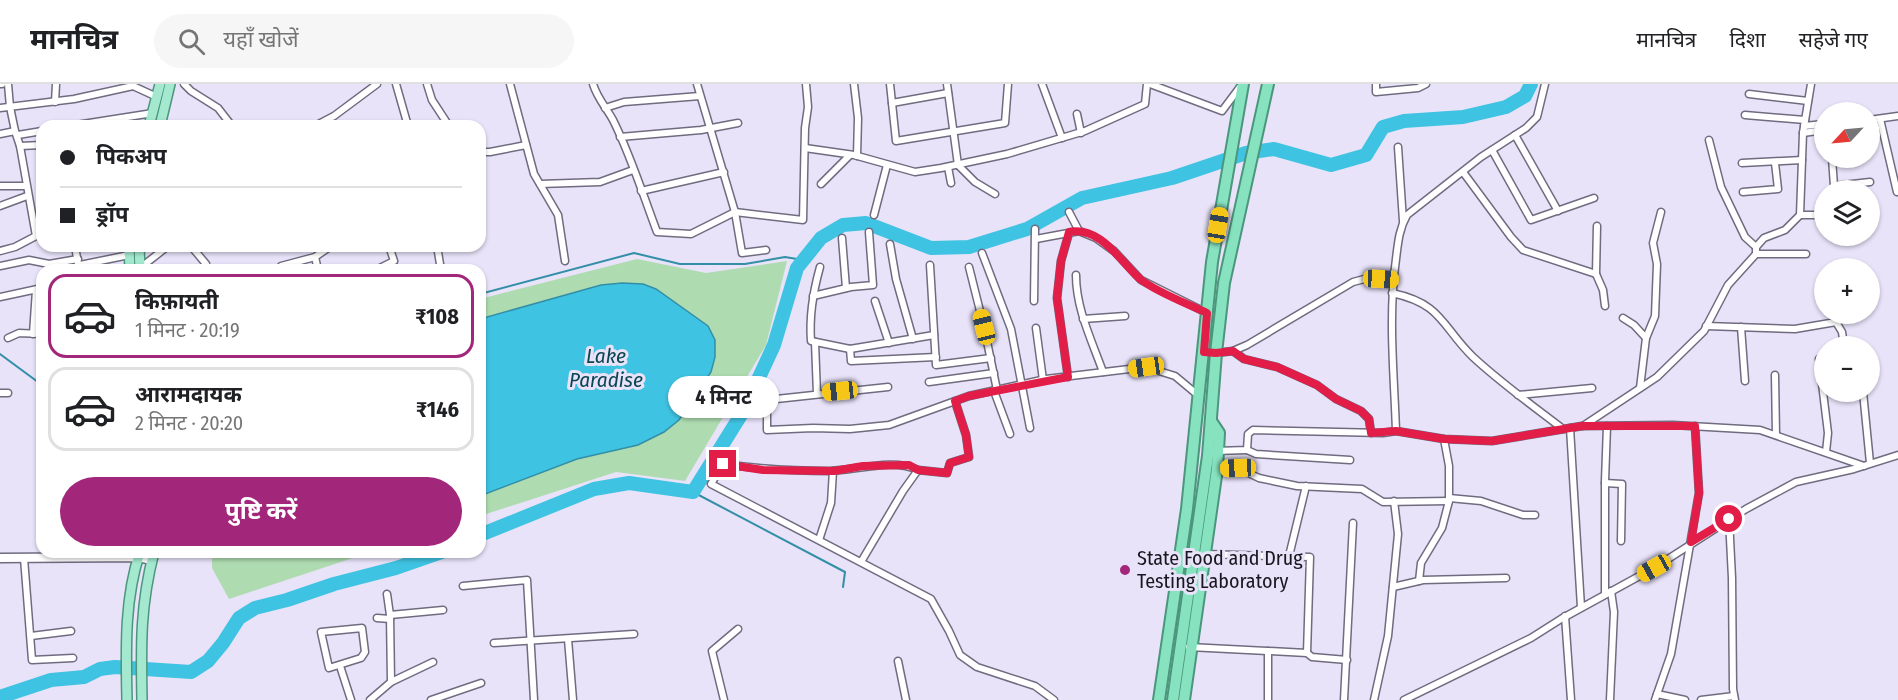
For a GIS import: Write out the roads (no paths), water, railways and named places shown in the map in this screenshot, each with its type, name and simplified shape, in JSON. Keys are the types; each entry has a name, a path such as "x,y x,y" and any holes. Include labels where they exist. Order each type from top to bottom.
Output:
{"highway":[{"path":"1159,700 1188,509 1207,313 1224,189 1242,84"},
{"path":"1184,700 1192,647 1200,554 1213,451 1210,421 1224,283 1268,84"},
{"path":"1204,352 1216,353"},
{"path":"1173,700 1180,647 1200,554"}],"main road":[{"path":"151,120 160,84"},
{"path":"162,120 170,84"},
{"path":"0,558 36,558"},
{"path":"127,700 126,656 130,589 138,558"},
{"path":"142,700 141,619 146,582 152,558"}],"street":[{"path":"0,251 15,248 36,236 27,196 20,146 10,107 8,84"},
{"path":"55,102 56,84"},
{"path":"184,84 218,108 227,120"},
{"path":"326,120 377,84"},
{"path":"396,84 406,120"},
{"path":"427,84 432,100 445,120"},
{"path":"510,84 534,174 558,215 565,261"},
{"path":"593,84 597,97 612,118 657,232 691,234 735,212 803,220 808,107 806,84"},
{"path":"697,84 735,212 742,253 766,250"},
{"path":"821,184 853,155 858,118 854,84"},
{"path":"890,84 896,141 1005,123 1008,84"},
{"path":"947,84 958,165 975,182 995,194"},
{"path":"1042,84 1062,138"},
{"path":"805,148 853,155 915,172 958,165 1082,133 1145,104 1152,84 1222,111 1242,84"},
{"path":"1376,84 1376,92 1418,88 1426,84"},
{"path":"1396,431 1391,315 1400,227 1407,215 1537,117 1545,84"},
{"path":"1800,215 1804,126 1811,84"},
{"path":"0,108 55,102 111,87 133,86 157,97"},
{"path":"892,103 948,93"},
{"path":"1749,94 1808,101"},
{"path":"605,108 624,102 700,96"},
{"path":"108,120 153,113"},
{"path":"1077,114 1082,133"},
{"path":"1745,115 1814,128"},
{"path":"1897,192 1880,119 1898,116"},
{"path":"620,137 738,123"},
{"path":"1804,126 1814,125"},
{"path":"0,134 36,131"},
{"path":"1515,135 1557,211"},
{"path":"1709,140 1721,187 1745,237 1756,247"},
{"path":"20,146 36,145"},
{"path":"486,152 526,145"},
{"path":"1398,147 1403,222"},
{"path":"1492,150 1531,220 1594,198"},
{"path":"1742,164 1802,160"},
{"path":"1743,192 1778,189 1775,163"},
{"path":"874,215 887,165"},
{"path":"948,167 951,183"},
{"path":"540,184 600,182 633,170"},
{"path":"641,191 724,172"},
{"path":"1463,172 1523,250 1596,274"},
{"path":"0,186 26,186"},
{"path":"0,206 27,196"},
{"path":"1069,212 1079,231"},
{"path":"1640,388 1646,338 1655,316 1658,264 1653,243 1661,212"},
{"path":"1582,426 1657,377 1704,331 1728,285 1756,254 1756,247 1764,238 1785,230 1800,215 1814,214"},
{"path":"1597,226 1596,274 1603,290 1605,306"},
{"path":"1034,301 1035,230"},
{"path":"1036,239 1079,231 1096,238 1114,251 1141,280 1207,313"},
{"path":"813,296 846,288 873,285 869,232"},
{"path":"1068,377 1057,298 1061,261 1069,232"},
{"path":"842,238 846,288"},
{"path":"890,244 896,279 913,339"},
{"path":"82,264 122,252"},
{"path":"143,264 160,252"},
{"path":"196,252 206,264"},
{"path":"289,264 315,257 322,252"},
{"path":"388,264 394,261 390,252"},
{"path":"982,254 1011,329 1030,428"},
{"path":"1756,254 1806,254"},
{"path":"315,257 317,264"},
{"path":"0,266 29,260 40,264"},
{"path":"930,265 936,365 991,358"},
{"path":"820,267 809,321 811,341 850,349 934,336"},
{"path":"969,267 991,358 996,391 1010,434"},
{"path":"1076,275 1076,290 1083,319 1103,372"},
{"path":"1216,353 1233,351 1247,345 1353,282 1368,278 1393,280"},
{"path":"0,297 36,290"},
{"path":"1392,293 1412,297 1437,312 1472,355 1518,395 1567,429"},
{"path":"875,301 889,343"},
{"path":"8,338 19,333 33,334 36,312"},
{"path":"1083,319 1125,316"},
{"path":"1623,318 1634,325 1646,338"},
{"path":"1707,326 1795,329 1836,322 1843,336"},
{"path":"1742,327 1745,381"},
{"path":"1036,328 1043,380"},
{"path":"816,342 817,394"},
{"path":"850,349 851,361 936,357"},
{"path":"1233,351 1244,359 1277,367 1317,385 1336,399 1361,411 1369,419 1371,433"},
{"path":"888,387 768,400 767,430 850,429 889,425 955,401 1043,380 1146,367 1175,376 1199,397"},
{"path":"929,382 994,373"},
{"path":"1775,375 1776,435"},
{"path":"0,386 3,393"},
{"path":"1518,395 1592,388"},
{"path":"955,401 966,435 969,457 950,463 947,473 918,470 909,465 863,466 834,471 763,470 723,464 711,484 931,599 960,655 977,667 1035,686 1054,700"},
{"path":"1825,402 1828,433 1826,452"},
{"path":"1864,402 1867,465"},
{"path":"1247,450 1248,434 1253,430 1371,433 1396,431 1444,439 1492,441 1582,426 1695,426 1760,430 1867,465"},
{"path":"1607,426 1605,483 1608,593 1614,612 1610,700"},
{"path":"1685,700 1656,697 1671,654 1699,493 1695,426"},
{"path":"1567,429 1581,607"},
{"path":"1419,581 1421,563 1442,528 1449,500 1449,466 1444,439"},
{"path":"1213,451 1247,450 1256,454 1350,460"},
{"path":"1404,700 1531,638 1565,616 1654,568 1729,519 1796,482 1898,455"},
{"path":"1211,469 1238,468 1259,478 1305,486 1362,489 1383,502 1481,501 1523,515 1535,515"},
{"path":"861,562 918,470"},
{"path":"819,540 831,503 834,471"},
{"path":"1605,483 1622,484 1621,541"},
{"path":"1289,556 1305,486"},
{"path":"1374,700 1388,636 1393,587 1398,534 1394,501"},
{"path":"1701,700 1735,698 1729,519"},
{"path":"1344,700 1353,523"},
{"path":"1200,554 1310,557 1307,653"},
{"path":"24,558 33,660 73,658"},
{"path":"1393,587 1419,581 1506,578"},
{"path":"463,586 527,580 534,700"},
{"path":"387,594 390,617 391,682"},
{"path":"376,618 443,610"},
{"path":"1565,616 1571,700"},
{"path":"362,628 365,652 361,658 340,666 329,668 321,632 362,628"},
{"path":"723,700 712,651 738,629"},
{"path":"31,636 71,632"},
{"path":"494,643 634,634"},
{"path":"568,639 573,700"},
{"path":"1180,647 1307,653 1312,657 1347,660"},
{"path":"1268,651 1268,700"},
{"path":"898,661 906,700"},
{"path":"370,700 391,682 433,662"},
{"path":"340,666 351,700"},
{"path":"431,700 481,683"}],"water":[{"name":"Lake Paradise","path":"643,284 656,289 708,326 715,340 715,357 711,372 679,420 664,432 638,445 577,459 486,494 486,317 601,285"}],"waterway":[{"path":"486,533 594,489 629,483 693,492 744,410 774,345 797,268 821,238 843,225 866,223 931,248 969,247 1027,229 1082,198 1172,178 1246,153 1274,149 1331,165 1366,155 1383,127 1404,121 1463,117 1506,107 1525,96 1531,84"},
{"path":"486,292 634,253 680,264 745,264 785,257 803,260"},
{"path":"0,354 36,381"},
{"path":"693,492 845,572 843,587"},
{"path":"0,697 51,680 84,677 100,669 115,667 191,672 208,661 239,618 255,608 425,558"}],"place":[{"name":"State Food and Drug Testing Laboratory","path":"1125,570"}]}
